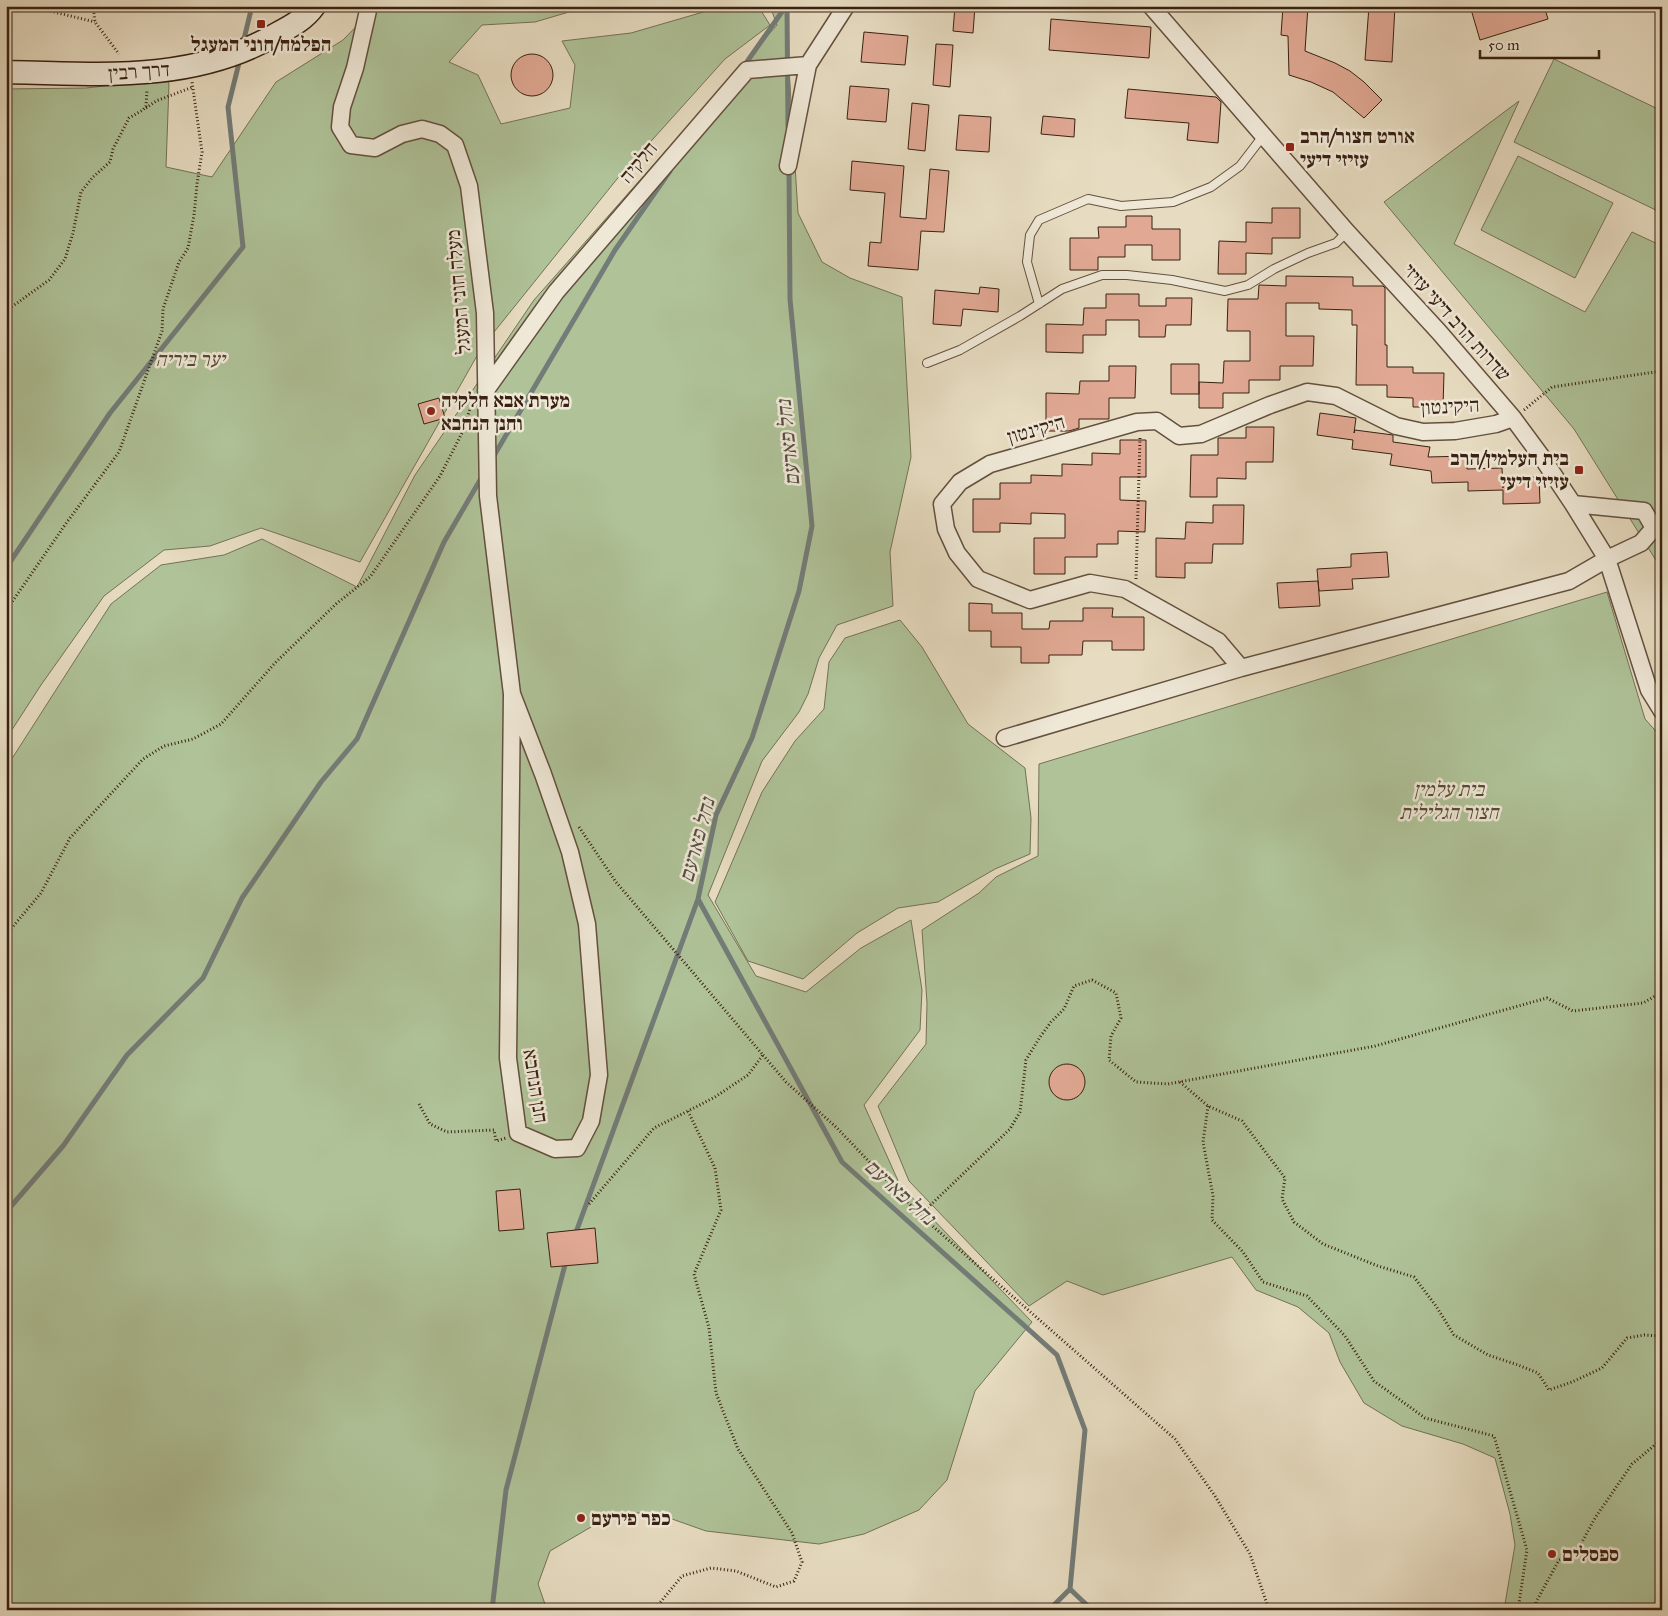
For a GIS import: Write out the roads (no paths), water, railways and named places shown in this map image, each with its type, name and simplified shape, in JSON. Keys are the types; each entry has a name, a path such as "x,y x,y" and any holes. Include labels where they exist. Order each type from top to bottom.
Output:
{"street":[{"name":"דרך רבין","path":"6,72 144,73 191,77 261,44 307,17 314,6"},
{"name":"מעלה חוני המעגל","path":"369,6 355,68 342,107 340,127 351,145 375,148 402,134 422,129 440,134 455,145 470,186 485,313 488,496 512,694"},
{"path":"788,166 808,65 846,6"},
{"name":"שדרות הרב דיעי עזיזי","path":"1151,6 1347,232 1439,332 1514,418 1573,504 1606,559 1649,690 1662,711"},
{"name":"חלקיה","path":"486,390 556,292 747,70 808,65"},
{"name":"היקינטון","path":"1241,668 1218,640 1125,589 1090,583 1030,600 978,579 956,553 946,529 942,504 960,482 990,464 1140,422 1158,420 1179,436 1201,434 1270,405 1307,392 1336,396 1396,426 1423,432 1455,431 1488,426 1514,418"},
{"path":"1005,738 1241,668 1569,581 1606,559 1641,542 1654,528 1644,510 1573,504"},
{"name":"חנן הנחבא","path":"512,694 543,774 570,852 587,924 599,1075 591,1121 577,1148 555,1149 518,1133 508,1058 512,694"}],"lane":[{"path":"1039,304 1027,262 1030,235 1039,220 1088,199 1121,206 1173,202 1211,187 1240,166 1263,136"},
{"path":"928,363 960,350 1062,289 1102,275 1127,275 1172,280 1225,291 1248,285 1274,269 1308,253 1336,243 1347,232"}],"waterway":[{"path":"243,43 252,6"},
{"path":"744,66 786,6"},
{"name":"נחל פארעם","path":"787,6 788,127"},
{"path":"6,568 110,413 243,247 228,107 240,59"},
{"name":"נחל פארעם","path":"789,168 790,299 812,526 799,591 752,738 716,815 698,899 842,1162 1057,1355 1085,1430 1070,1589 1092,1610"},
{"path":"492,459 615,250 670,171"},
{"path":"6,1212 63,1146 127,1055 203,978 242,898 321,782 357,739 444,542 483,475"},
{"path":"575,1235 698,899"},
{"path":"492,1610 506,1490 566,1261"},
{"path":"1049,1610 1070,1589"}],"place":[{"name":"הפלמח/חוני המעגל","path":"261,24"},
{"name":"אורט חצור/הרב עזיזי דיעי","path":"1290,147"},
{"name":"מערת אבא חלקיה וחנן הנחבא","path":"431,411"},
{"name":"בית העלמין/הרב עזיזי דיעי","path":"1579,470"},
{"name":"כפר פירעם","path":"581,1518"},
{"name":"ספסלים","path":"1552,1554"}],"park label":[{"name":"יער ביריה","path":"190,359"},
{"name":"בית עלמין חצור הגלילית","path":"1449,800"}]}
